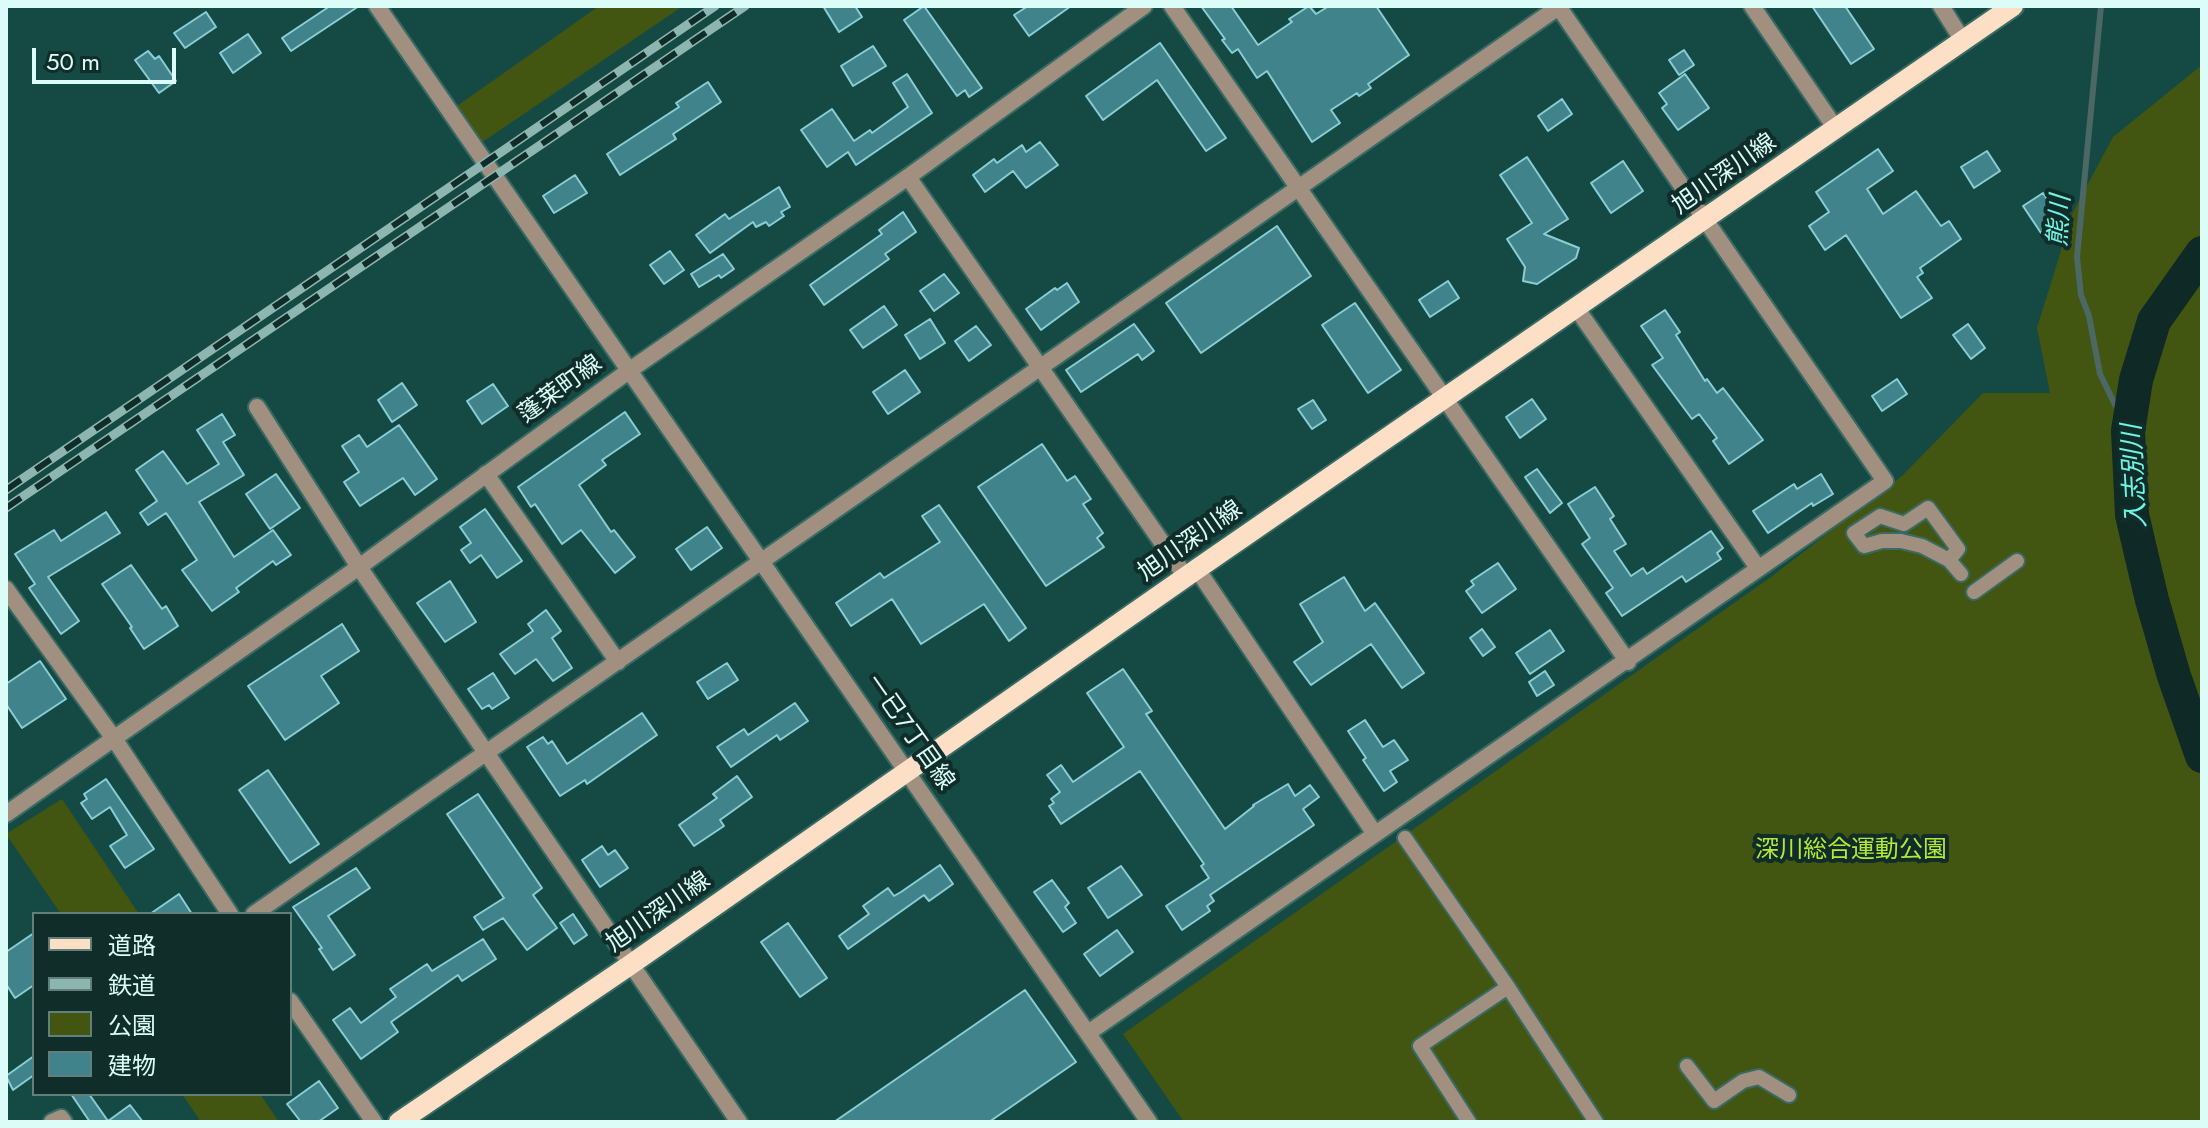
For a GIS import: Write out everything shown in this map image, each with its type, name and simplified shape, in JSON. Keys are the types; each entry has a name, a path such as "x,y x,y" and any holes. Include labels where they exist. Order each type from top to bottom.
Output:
{"main road":[{"name":"旭川深川線","path":"399,1122 2013,6"}],"street":[{"name":"一已７丁目線","path":"377,6 1149,1122"},
{"name":"蓬莱町線","path":"6,814 359,567 630,370 908,177 1144,6"},
{"path":"1172,6 1628,662"},
{"path":"257,912 1559,6 1885,481 1628,662 1088,1033"},
{"path":"1752,6 1836,129"},
{"path":"1941,6 1963,41"},
{"path":"908,177 1040,368 1192,573 1375,834"},
{"path":"1577,309 1758,568"},
{"path":"257,407 359,567 739,1122"},
{"path":"486,474 618,662"},
{"path":"1949,560 1958,549 1928,508 1904,524 1880,516 1854,533 1864,546 1882,541 1922,546 1949,560 1961,574"},
{"path":"1974,592 2017,561"},
{"path":"6,589 115,740 229,912"},
{"path":"1405,838 1596,1122"},
{"path":"1469,1122 1420,1046 1508,987"},
{"path":"292,1004 374,1122"},
{"path":"1687,1066 1714,1101 1743,1081 1759,1077 1789,1095"},
{"path":"52,1122 61,1118 64,1122"}],"green space":[{"path":"599,6 683,6 475,147 450,111"},
{"name":"深川総合運動公園","path":"2202,65 2202,1122 1184,1122 1123,1034 1771,577 1902,476 1983,393 2050,393 2037,328 2073,212 2113,137"},
{"path":"62,799 138,912 60,912 6,834"},
{"path":"183,1096 261,1096 279,1122 201,1122"}],"building":[{"path":"330,6 359,6 291,51 282,38"},
{"path":"823,6 855,6 862,17 839,32"},
{"path":"924,6 982,88 969,97 965,90 957,96 904,20"},
{"path":"1028,6 1071,6 1029,36 1014,15"},
{"path":"1201,6 1231,6 1258,45 1309,6 1316,14 1329,6 1376,6 1409,55 1368,84 1371,88 1331,110 1340,123 1312,142 1267,71 1257,78 1238,49 1232,53"},
{"path":"1812,6 1845,6 1874,49 1851,64"},
{"path":"206,12 216,27 185,48 174,33"},
{"path":"248,34 261,53 233,73 220,53"},
{"path":"1160,43 1226,138 1206,151 1157,80 1103,120 1086,96"},
{"path":"873,46 886,66 853,86 841,66"},
{"path":"1684,50 1694,65 1679,75 1669,60"},
{"path":"148,51 155,59 159,56 176,81 159,93 135,60"},
{"path":"907,74 932,113 856,165 848,152 827,167 801,130 832,109 854,141 870,130 872,133 908,107 893,83"},
{"path":"1685,74 1709,108 1678,130 1662,108 1667,104 1659,93"},
{"path":"708,82 721,102 673,134 676,139 620,175 607,154 679,107 676,103"},
{"path":"1562,99 1572,114 1548,131 1538,116"},
{"path":"1040,142 1058,165 1026,188 1013,171 985,192 973,175 994,159 997,163 1022,145 1026,152"},
{"path":"1878,149 1893,171 1867,189 1883,214 1916,191 1941,226 1949,221 1961,239 1920,268 1923,273 1917,277 1932,298 1901,318 1846,235 1825,250 1809,226 1829,212 1816,192"},
{"path":"1987,151 2000,171 1974,188 1961,167"},
{"path":"1527,157 1568,219 1544,234 1579,248 1576,258 1537,284 1523,281 1525,267 1507,239 1532,223 1500,175"},
{"path":"1623,161 1643,191 1611,213 1591,183"},
{"path":"575,175 587,193 554,213 543,196"},
{"path":"779,187 790,207 781,212 784,216 769,226 766,222 756,227 753,222 710,253 696,235 725,214 729,219"},
{"path":"2043,193 2061,220 2041,233 2023,206"},
{"path":"903,212 916,232 885,254 889,259 824,305 810,285 882,234 879,230"},
{"path":"1277,226 1311,276 1201,353 1166,303"},
{"path":"670,251 684,270 664,284 650,265"},
{"path":"723,254 734,269 699,287 691,274"},
{"path":"944,274 959,293 934,311 920,291"},
{"path":"1448,281 1459,298 1430,317 1419,300"},
{"path":"1067,283 1079,302 1041,330 1026,309"},
{"path":"1355,303 1401,370 1368,393 1322,325"},
{"path":"884,306 897,325 863,348 850,330"},
{"path":"1665,310 1680,332 1676,335 1705,381 1707,379 1717,393 1723,388 1763,440 1729,464 1713,441 1717,438 1699,414 1692,419 1652,365 1663,358 1641,326"},
{"path":"930,319 945,343 920,359 905,335"},
{"path":"1134,324 1154,351 1142,360 1138,354 1081,392 1066,370"},
{"path":"1968,324 1985,348 1971,359 1953,335"},
{"path":"976,326 991,345 969,361 955,341"},
{"path":"905,370 920,392 888,414 873,392"},
{"path":"1897,379 1907,394 1882,411 1872,396"},
{"path":"402,383 417,405 392,422 378,400"},
{"path":"493,384 508,406 482,424 467,401"},
{"path":"1532,399 1546,419 1520,438 1506,417"},
{"path":"1313,400 1326,420 1312,429 1298,409"},
{"path":"625,412 640,434 602,460 606,465 579,485 611,532 614,530 635,557 615,573 581,530 562,544 535,504 531,507 518,487"},
{"path":"222,414 235,435 223,442 244,475 199,502 234,557 273,530 291,555 276,565 273,561 236,588 239,592 212,611 182,570 197,560 166,513 148,525 140,513 157,501 136,470 163,451 187,484 219,464 197,430"},
{"path":"399,425 437,479 415,495 403,478 360,506 344,482 359,472 342,446 359,435 367,447"},
{"path":"1042,444 1067,481 1075,476 1091,499 1083,504 1103,533 1097,538 1104,547 1046,586 978,487"},
{"path":"1537,469 1562,503 1550,513 1525,477"},
{"path":"276,474 300,508 270,529 246,494"},
{"path":"1821,474 1833,494 1813,506 1812,503 1768,533 1753,511 1794,484 1797,489"},
{"path":"1595,487 1614,516 1610,519 1626,544 1614,551 1631,576 1643,568 1647,574 1711,531 1723,548 1717,553 1721,559 1686,582 1682,576 1622,616 1606,593 1613,588 1582,544 1590,538 1568,504"},
{"path":"939,505 1026,628 1009,641 984,604 921,644 892,599 851,626 836,603 880,573 884,578 940,542 922,516"},
{"path":"485,509 522,561 497,578 481,555 470,563 461,550 471,543 460,527"},
{"path":"106,512 120,533 48,577 79,621 61,634 29,588 35,584 15,554 54,530 61,541"},
{"path":"707,527 722,548 691,570 676,549"},
{"path":"1498,563 1516,589 1482,613 1466,591 1474,585 1471,581"},
{"path":"131,565 162,609 166,606 178,626 144,649 102,584"},
{"path":"1344,577 1365,611 1375,603 1424,673 1402,688 1371,644 1311,685 1294,662 1323,642 1300,604"},
{"path":"450,581 476,622 445,642 417,603"},
{"path":"546,610 561,631 552,638 572,668 553,681 536,659 515,674 500,654 533,631 528,624"},
{"path":"342,624 359,651 321,676 339,703 285,740 248,686"},
{"path":"1482,629 1495,647 1483,656 1470,638"},
{"path":"1550,630 1564,651 1530,674 1516,653"},
{"path":"40,661 66,699 22,728 6,704 6,684"},
{"path":"727,663 738,680 708,699 697,682"},
{"path":"1123,669 1152,711 1146,714 1225,829 1253,805 1288,784 1295,796 1310,785 1319,797 1303,809 1314,825 1210,895 1214,901 1207,906 1210,911 1182,930 1166,906 1209,878 1201,866 1204,864 1140,771 1061,824 1049,806 1054,803 1051,799 1060,792 1047,775 1061,765 1073,782 1124,747 1087,693"},
{"path":"1545,671 1554,685 1537,696 1529,682"},
{"path":"493,673 509,698 492,709 489,705 482,709 468,689"},
{"path":"795,703 808,721 780,740 777,735 731,767 717,747 744,729 748,735"},
{"path":"642,713 657,735 587,784 585,780 560,796 527,747 543,737 548,744 552,741 567,764"},
{"path":"1365,720 1383,747 1394,740 1408,760 1390,771 1397,782 1384,791 1348,731"},
{"path":"268,770 319,844 290,863 239,790"},
{"path":"737,776 752,797 720,820 724,826 694,846 679,825 717,798 713,794"},
{"path":"106,779 154,849 125,868 110,846 127,835 110,807 92,819 81,803 87,799 84,794"},
{"path":"478,794 542,888 533,895 557,928 527,950 503,918 483,930 474,917 504,898 447,814"},
{"path":"602,846 608,855 615,850 628,868 600,887 582,860"},
{"path":"940,865 953,884 929,901 924,895 848,949 839,936 869,914 863,906 888,888 894,896"},
{"path":"1121,866 1142,895 1108,918 1088,888"},
{"path":"356,868 370,888 328,916 355,955 333,970 319,949 322,948 293,907"},
{"path":"1052,880 1069,903 1065,907 1076,923 1063,932 1034,892"},
{"path":"179,894 191,912 153,912"},
{"path":"573,914 587,935 574,944 560,923"},
{"path":"788,923 827,978 800,997 761,942"},
{"path":"1117,930 1133,952 1100,976 1084,954"},
{"path":"32,934 32,986 15,998 6,984 6,952"},
{"path":"483,939 496,959 462,981 458,975 391,1022 398,1032 361,1059 333,1020 350,1008 361,1023 396,997 390,989 427,964 432,971"},
{"path":"1025,990 1076,1062 989,1122 834,1122"},
{"path":"32,1057 32,1076 13,1090 6,1076"},
{"path":"319,1081 338,1108 318,1122 301,1122 287,1104"},
{"path":"72,1096 90,1096 108,1121 130,1105 143,1122 90,1122"}],"waterway":[{"name":"熊川","path":"2101,6 2077,257 2081,295 2089,316 2100,374 2128,431"},
{"name":"入志別川","path":"2202,253 2154,321 2136,380 2128,431 2132,515 2174,676 2202,756"}],"railway":[{"path":"6,490 715,6"},
{"path":"6,508 745,6"}]}
